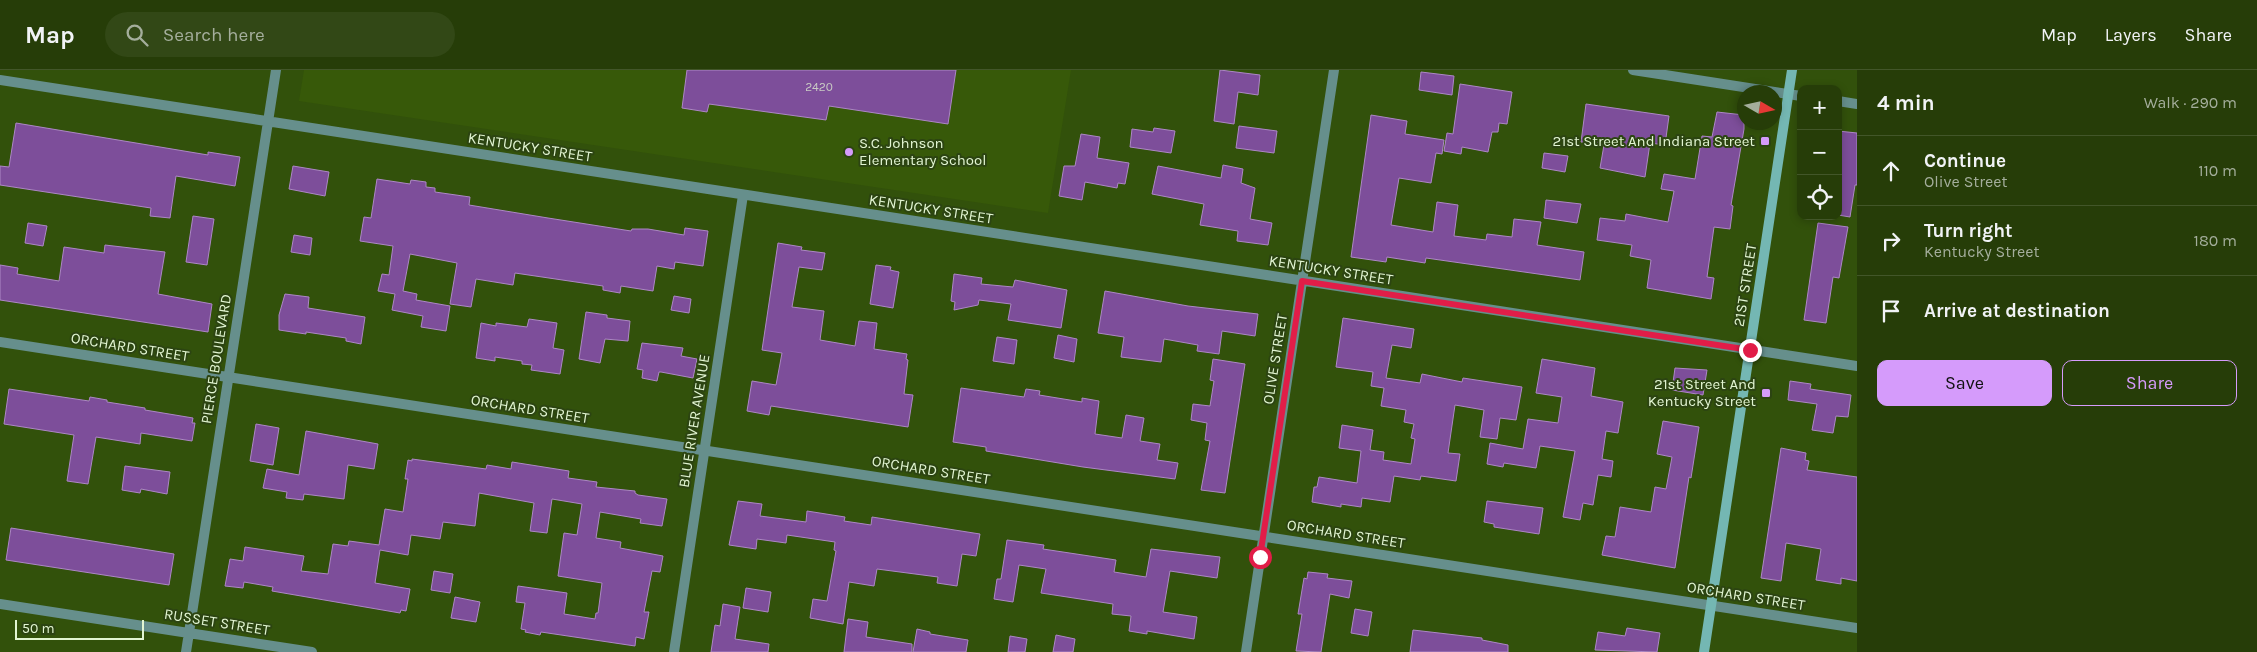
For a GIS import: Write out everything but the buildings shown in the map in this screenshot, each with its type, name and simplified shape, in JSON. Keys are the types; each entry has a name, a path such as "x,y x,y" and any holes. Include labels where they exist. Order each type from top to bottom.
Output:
{"street":[{"name":"PIERCE BOULEVARD","path":"186,652 276,70"},
{"name":"OLIVE STREET","path":"1246,652 1334,70"},
{"path":"1633,70 1797,95"},
{"name":"21ST STREET","path":"1704,652 1792,70"},
{"name":"KENTUCKY STREET","path":"0,80 1857,366"},
{"path":"1842,102 1857,104"},
{"name":"BLUE RIVER AVENUE","path":"674,652 744,195"},
{"name":"ORCHARD STREET","path":"0,342 1857,628"},
{"name":"RUSSET STREET","path":"0,604 312,652"}],"shaded area":[{"name":"S.C. Johnson Elementary School","path":"304,70 1071,70 1048,213 299,101"}],"place":[{"name":"21st Street And Indiana Street","path":"1765,141"},
{"name":"S.C. Johnson Elementary School","path":"849,152"},
{"name":"21st Street And Kentucky Street","path":"1766,393"}],"route":[{"path":"1260,557 1302,281 1750,350"}]}
